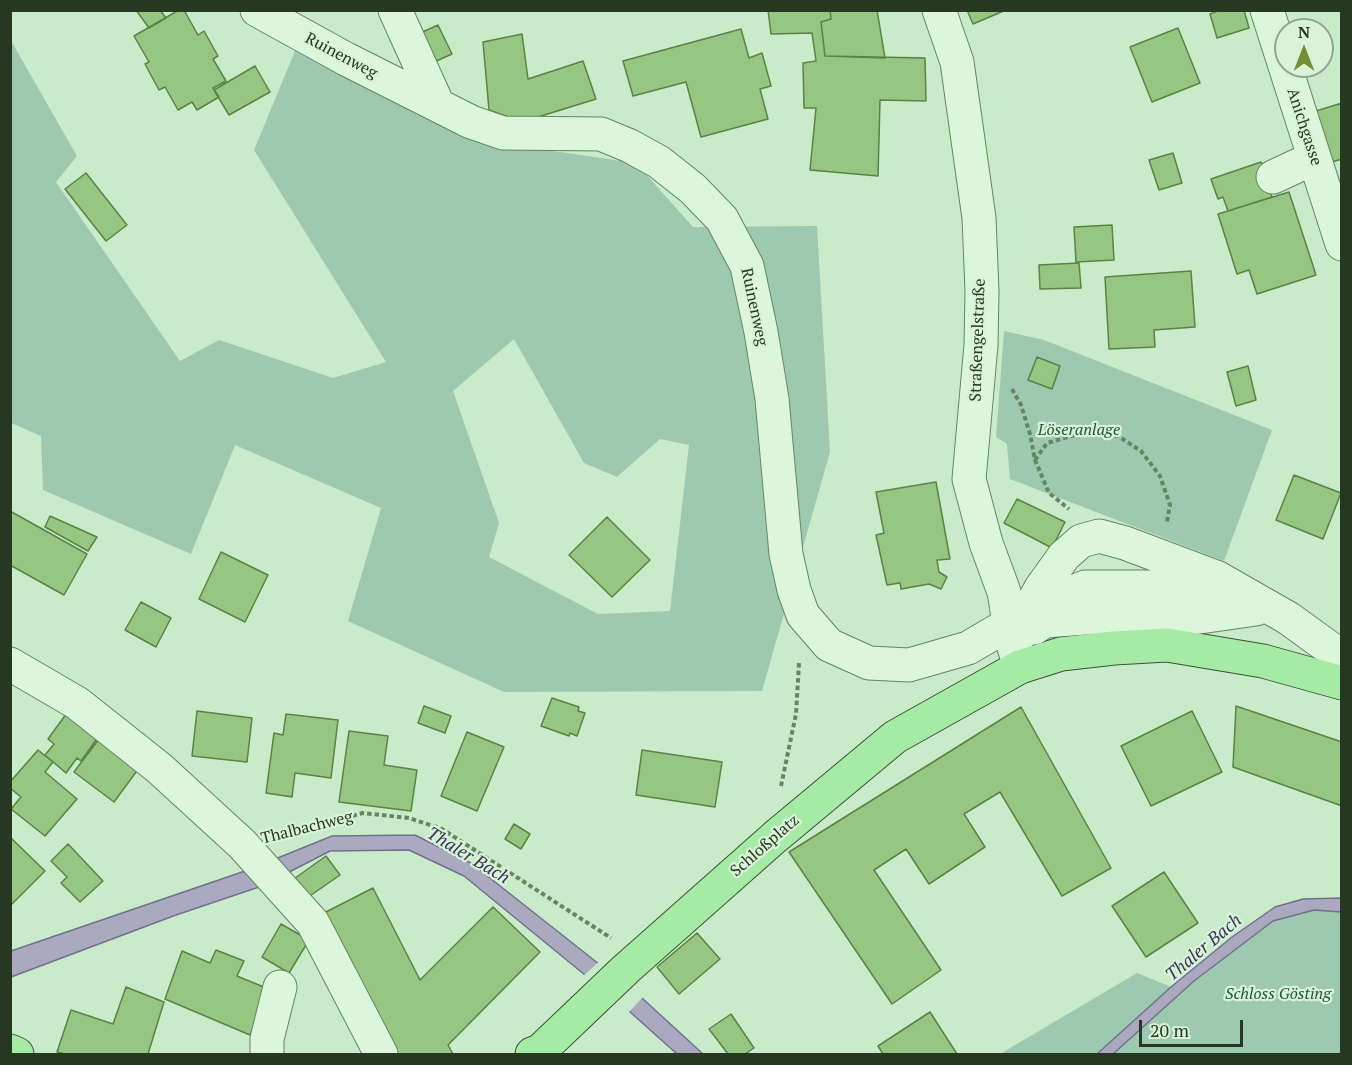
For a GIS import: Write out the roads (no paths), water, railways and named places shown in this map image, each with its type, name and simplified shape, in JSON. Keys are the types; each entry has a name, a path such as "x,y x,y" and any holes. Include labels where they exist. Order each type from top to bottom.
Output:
{"main road":[{"name":"Schloßplatz","path":"537,1053 592,1001 620,954 775,837 895,737 1014,644 1061,654 1167,645 1263,660 1341,683"},
{"path":"10,1051 17,1054"}],"street":[{"name":"Ruinenweg","path":"256,10 471,122 503,133 601,134 630,146 658,162 693,189 722,219 747,266 759,321 772,399 786,554 794,590 803,615 830,645 869,663 909,665 946,656 976,644 1014,644 1038,619 1085,587 1168,586 1196,589 1221,594 1282,614"},
{"path":"395,10 438,105"},
{"name":"Straßengelstraße","path":"939,10 957,62 980,218 982,291 979,370 969,479 986,543 1004,592 1014,644"},
{"name":"Anichgasse","path":"1267,10 1314,141 1341,244"},
{"path":"1273,177 1314,141"},
{"path":"1014,644 1041,588 1064,556 1081,541 1100,536 1198,570 1282,614 1341,657"},
{"path":"1263,660 1283,659 1295,651 1300,643 1299,630 1282,614"},
{"name":"Thalbachweg","path":"10,664 77,703 159,768 251,854 314,923 381,1054"},
{"path":"267,1054 267,1039 279,987"}],"water":[{"path":"415,835 471,863 642,998 703,1054 677,1054 629,1011 464,876 409,850 330,851 262,886 176,915 11,977 11,951 248,870 332,836"},
{"name":"Thaler Bach","path":"1341,898 1341,912 1314,910 1273,921 1194,981 1113,1054 1097,1054 1171,987 1232,937 1275,907 1303,899"}],"park label":[{"name":"Löseranlage","path":"1079,430"},
{"name":"Schloss Gösting","path":"1278,994"}]}
